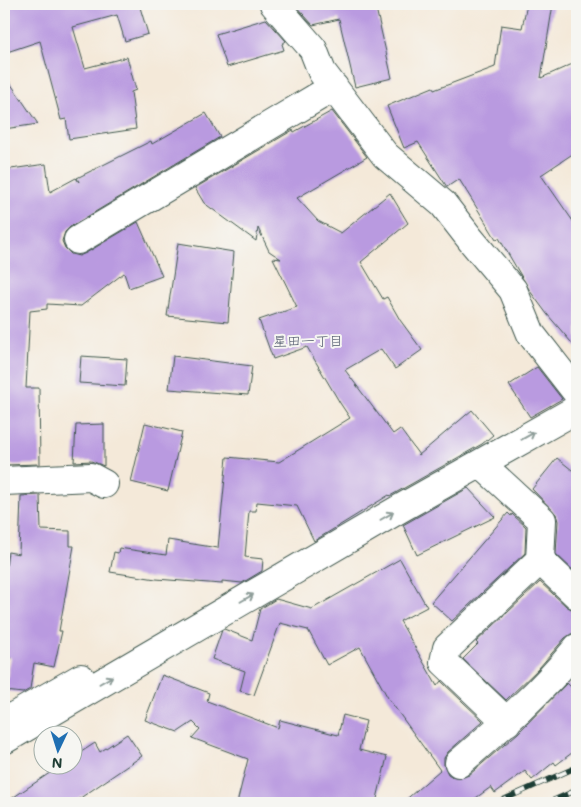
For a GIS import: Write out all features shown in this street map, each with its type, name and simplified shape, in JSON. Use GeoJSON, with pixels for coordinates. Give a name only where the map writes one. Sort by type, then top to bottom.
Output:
{"type":"FeatureCollection","features":[{"type":"Feature","properties":{"kind":"street"},"geometry":{"type":"LineString","coordinates":[[274,4],[313,49],[322,72],[385,155],[443,204],[513,290],[531,334],[577,392]]}},
{"type":"Feature","properties":{"kind":"street"},"geometry":{"type":"LineString","coordinates":[[78,240],[334,88]]}},
{"type":"Feature","properties":{"kind":"street"},"geometry":{"type":"LineString","coordinates":[[4,740],[392,513],[577,409]]}},
{"type":"Feature","properties":{"kind":"street"},"geometry":{"type":"LineString","coordinates":[[480,464],[542,520],[540,560],[447,648],[444,662],[507,722]]}},
{"type":"Feature","properties":{"kind":"street"},"geometry":{"type":"LineString","coordinates":[[4,481],[91,477],[104,484]]}},
{"type":"Feature","properties":{"kind":"street"},"geometry":{"type":"LineString","coordinates":[[540,560],[577,595]]}},
{"type":"Feature","properties":{"kind":"street"},"geometry":{"type":"LineString","coordinates":[[459,763],[507,722],[565,663],[577,648]]}},
{"type":"Feature","properties":{"kind":"street"},"geometry":{"type":"LineString","coordinates":[[4,722],[81,678]]}},
{"type":"Feature","properties":{"kind":"building"},"geometry":{"type":"Polygon","coordinates":[[[17,4],[139,4],[148,34],[125,41],[117,15],[73,27],[85,68],[127,57],[136,90],[131,92],[136,129],[69,139],[66,119],[61,120],[40,41],[4,53],[4,8],[17,4]]]}},
{"type":"Feature","properties":{"kind":"building"},"geometry":{"type":"Polygon","coordinates":[[[294,4],[375,4],[392,78],[355,87],[339,19],[313,25],[294,4]]]}},
{"type":"Feature","properties":{"kind":"building"},"geometry":{"type":"Polygon","coordinates":[[[527,4],[553,4],[541,78],[577,62],[577,151],[541,175],[577,227],[577,349],[530,291],[499,238],[496,239],[459,179],[447,187],[418,142],[404,148],[387,106],[433,87],[434,90],[495,67],[501,25],[522,28],[527,4]]]}},
{"type":"Feature","properties":{"kind":"building"},"geometry":{"type":"Polygon","coordinates":[[[266,19],[286,41],[282,44],[284,50],[227,67],[216,34],[266,19]]]}},
{"type":"Feature","properties":{"kind":"building"},"geometry":{"type":"Polygon","coordinates":[[[4,74],[38,124],[4,129],[4,74]]]}},
{"type":"Feature","properties":{"kind":"building"},"geometry":{"type":"Polygon","coordinates":[[[332,111],[367,157],[297,198],[318,221],[341,233],[390,193],[408,223],[361,262],[383,299],[387,297],[400,320],[422,350],[395,369],[381,349],[345,370],[393,434],[400,429],[419,455],[472,410],[493,435],[482,444],[389,495],[314,541],[297,506],[257,502],[256,511],[249,511],[245,557],[263,559],[262,571],[242,583],[222,581],[222,584],[156,579],[110,572],[114,552],[118,553],[119,548],[166,555],[168,540],[218,548],[227,457],[279,462],[350,418],[307,347],[273,359],[259,320],[297,307],[273,258],[281,259],[269,251],[258,228],[256,241],[204,203],[195,188],[293,130],[294,132],[332,111]]]}},
{"type":"Feature","properties":{"kind":"building"},"geometry":{"type":"Polygon","coordinates":[[[206,113],[220,137],[70,227],[65,232],[62,241],[65,248],[71,254],[79,256],[138,222],[162,276],[129,288],[124,273],[81,306],[47,304],[47,309],[30,311],[26,388],[39,388],[40,464],[4,465],[4,170],[46,164],[50,192],[76,178],[79,182],[77,178],[151,141],[152,144],[206,113]]]}},
{"type":"Feature","properties":{"kind":"building"},"geometry":{"type":"Polygon","coordinates":[[[178,243],[234,252],[228,322],[167,316],[178,243]]]}},
{"type":"Feature","properties":{"kind":"building"},"geometry":{"type":"Polygon","coordinates":[[[81,356],[127,359],[125,386],[79,383],[81,356]]]}},
{"type":"Feature","properties":{"kind":"building"},"geometry":{"type":"Polygon","coordinates":[[[173,356],[252,366],[248,395],[169,389],[173,356]]]}},
{"type":"Feature","properties":{"kind":"building"},"geometry":{"type":"Polygon","coordinates":[[[537,367],[562,399],[530,417],[509,385],[537,367]]]}},
{"type":"Feature","properties":{"kind":"building"},"geometry":{"type":"Polygon","coordinates":[[[145,423],[182,432],[168,491],[131,482],[145,423]]]}},
{"type":"Feature","properties":{"kind":"building"},"geometry":{"type":"Polygon","coordinates":[[[104,424],[104,466],[91,461],[74,462],[76,425],[104,424]]]}},
{"type":"Feature","properties":{"kind":"building"},"geometry":{"type":"Polygon","coordinates":[[[557,458],[577,474],[577,574],[556,554],[558,521],[556,514],[532,489],[557,458]]]}},
{"type":"Feature","properties":{"kind":"building"},"geometry":{"type":"Polygon","coordinates":[[[468,488],[495,517],[417,555],[403,525],[468,488]]]}},
{"type":"Feature","properties":{"kind":"building"},"geometry":{"type":"Polygon","coordinates":[[[40,495],[41,530],[70,531],[70,546],[74,546],[59,631],[62,631],[54,667],[34,663],[30,689],[23,693],[5,691],[11,658],[4,656],[4,584],[8,552],[19,554],[21,496],[40,495]]]}},
{"type":"Feature","properties":{"kind":"building"},"geometry":{"type":"Polygon","coordinates":[[[508,513],[511,516],[512,514],[526,527],[525,553],[452,621],[431,602],[508,513]]]}},
{"type":"Feature","properties":{"kind":"building"},"geometry":{"type":"Polygon","coordinates":[[[400,559],[427,607],[400,621],[437,686],[441,681],[483,721],[448,752],[444,758],[444,765],[448,774],[454,778],[469,775],[518,733],[567,683],[577,693],[577,749],[556,765],[554,762],[532,780],[525,771],[495,793],[491,787],[469,803],[402,803],[440,770],[388,698],[360,647],[327,665],[308,630],[280,623],[254,695],[240,691],[245,671],[212,659],[222,630],[224,629],[252,640],[260,609],[276,599],[312,609],[400,559]]]}},
{"type":"Feature","properties":{"kind":"building"},"geometry":{"type":"Polygon","coordinates":[[[540,582],[566,606],[577,610],[577,633],[565,638],[539,668],[506,700],[463,659],[478,644],[476,642],[540,582]]]}},
{"type":"Feature","properties":{"kind":"building"},"geometry":{"type":"Polygon","coordinates":[[[162,675],[209,693],[207,701],[278,728],[280,720],[338,735],[343,715],[366,721],[359,750],[387,757],[376,803],[237,803],[248,759],[192,738],[200,729],[193,722],[178,732],[145,720],[162,675]]]}},
{"type":"Feature","properties":{"kind":"building"},"geometry":{"type":"Polygon","coordinates":[[[127,734],[142,756],[73,803],[5,803],[48,774],[82,774],[82,751],[95,743],[100,752],[127,734]]]}},
{"type":"Feature","properties":{"kind":"railway"},"geometry":{"type":"LineString","coordinates":[[496,803],[577,767]]}},
{"type":"Feature","properties":{"kind":"railway"},"geometry":{"type":"LineString","coordinates":[[547,803],[577,790]]}},
{"type":"Feature","properties":{"kind":"district","name":"星田一丁目"},"geometry":{"type":"Point","coordinates":[308,340]}}]}
